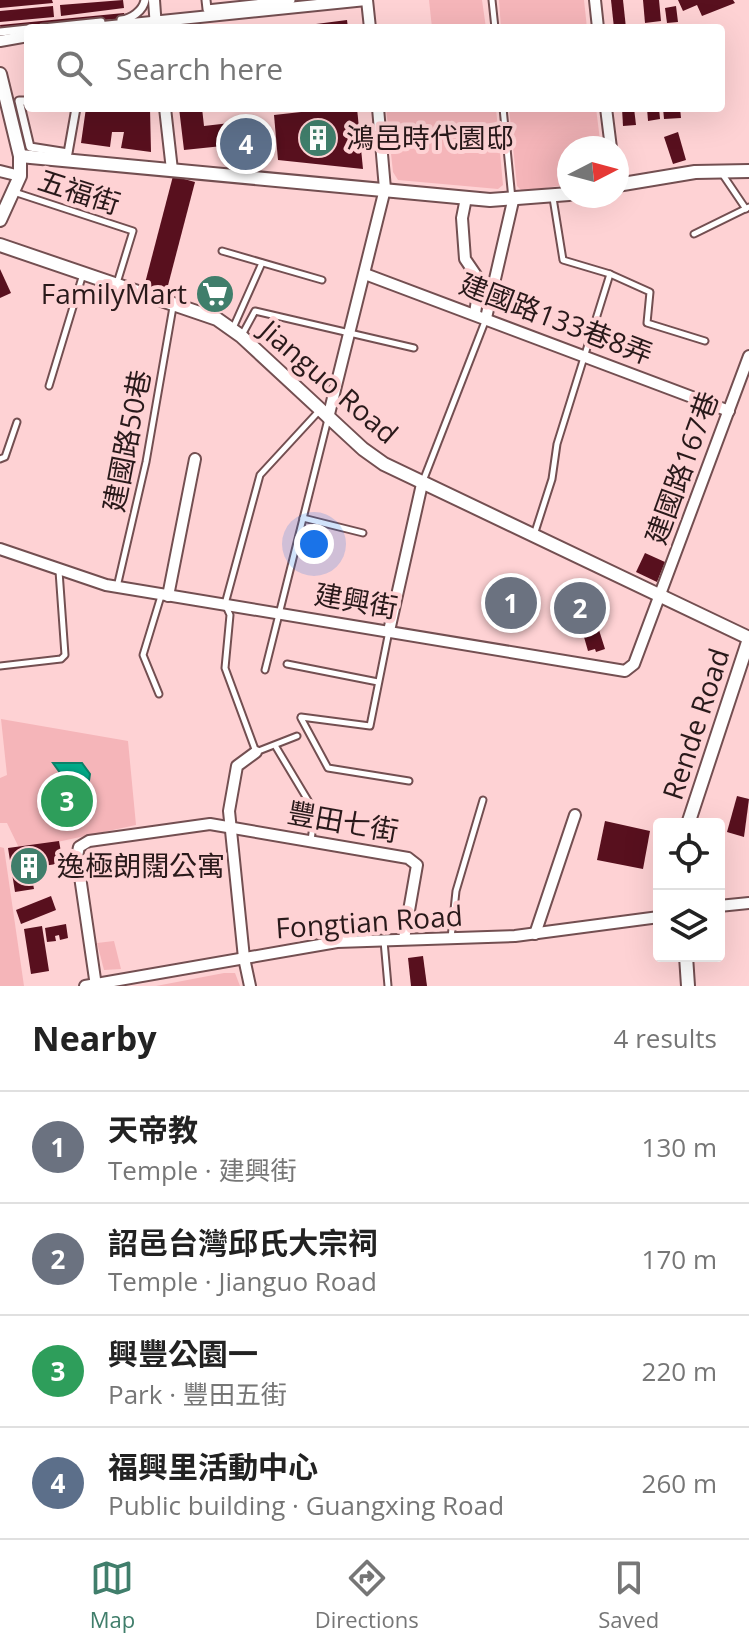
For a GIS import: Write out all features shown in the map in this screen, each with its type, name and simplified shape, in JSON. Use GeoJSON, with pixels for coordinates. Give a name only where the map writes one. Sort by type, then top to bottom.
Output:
{"type":"FeatureCollection","features":[{"type":"Feature","properties":{"kind":"street"},"geometry":{"type":"LineString","coordinates":[[86,24],[128,20],[144,5],[145,0]]}},
{"type":"Feature","properties":{"kind":"street"},"geometry":{"type":"LineString","coordinates":[[154,0],[156,24],[366,0],[369,24]]}},
{"type":"Feature","properties":{"kind":"street"},"geometry":{"type":"LineString","coordinates":[[206,0],[207,9],[291,0]]}},
{"type":"Feature","properties":{"kind":"street"},"geometry":{"type":"LineString","coordinates":[[595,0],[598,24]]}},
{"type":"Feature","properties":{"kind":"street"},"geometry":{"type":"LineString","coordinates":[[0,32],[24,29]]}},
{"type":"Feature","properties":{"kind":"street"},"geometry":{"type":"LineString","coordinates":[[0,41],[24,37]]}},
{"type":"Feature","properties":{"kind":"street"},"geometry":{"type":"LineString","coordinates":[[0,74],[20,156],[20,176],[0,220]]}},
{"type":"Feature","properties":{"kind":"street"},"geometry":{"type":"LineString","coordinates":[[24,101],[19,101],[30,147],[43,152],[68,153],[75,112]]}},
{"type":"Feature","properties":{"kind":"street"},"geometry":{"type":"LineString","coordinates":[[165,112],[172,170]]}},
{"type":"Feature","properties":{"kind":"street"},"geometry":{"type":"LineString","coordinates":[[324,414],[351,333],[385,189],[378,112]]}},
{"type":"Feature","properties":{"kind":"street"},"geometry":{"type":"LineString","coordinates":[[606,112],[610,136]]}},
{"type":"Feature","properties":{"kind":"street"},"geometry":{"type":"LineString","coordinates":[[20,156],[466,198],[513,201],[557,196]]}},
{"type":"Feature","properties":{"kind":"street"},"geometry":{"type":"LineString","coordinates":[[0,171],[20,176]]}},
{"type":"Feature","properties":{"kind":"street"},"geometry":{"type":"LineString","coordinates":[[629,183],[695,172],[749,171]]}},
{"type":"Feature","properties":{"kind":"street"},"geometry":{"type":"LineString","coordinates":[[466,198],[462,218],[465,259],[480,281],[481,316]]}},
{"type":"Feature","properties":{"kind":"street"},"geometry":{"type":"LineString","coordinates":[[481,316],[513,201]]}},
{"type":"Feature","properties":{"kind":"street","name":"Jianguo Road"},"geometry":{"type":"LineString","coordinates":[[0,245],[217,319],[237,333],[363,449],[422,484],[749,639]]}},
{"type":"Feature","properties":{"kind":"street","name":"建國路133巷8弄"},"geometry":{"type":"LineString","coordinates":[[365,274],[729,411]]}},
{"type":"Feature","properties":{"kind":"street","name":"建國路167巷"},"geometry":{"type":"LineString","coordinates":[[660,597],[749,356]]}},
{"type":"Feature","properties":{"kind":"street"},"geometry":{"type":"LineString","coordinates":[[164,595],[195,459]]}},
{"type":"Feature","properties":{"kind":"street"},"geometry":{"type":"LineString","coordinates":[[389,631],[422,484]]}},
{"type":"Feature","properties":{"kind":"street","name":"建興街"},"geometry":{"type":"LineString","coordinates":[[0,549],[59,571],[117,587],[625,671],[634,664],[660,597]]}},
{"type":"Feature","properties":{"kind":"street","name":"Rende Road"},"geometry":{"type":"LineString","coordinates":[[690,818],[749,639]]}},
{"type":"Feature","properties":{"kind":"street"},"geometry":{"type":"LineString","coordinates":[[250,986],[244,958],[229,811],[237,766],[256,752]]}},
{"type":"Feature","properties":{"kind":"street"},"geometry":{"type":"LineString","coordinates":[[535,934],[575,815]]}},
{"type":"Feature","properties":{"kind":"street","name":"豐田七街"},"geometry":{"type":"LineString","coordinates":[[92,985],[79,871],[79,847],[89,841],[210,824],[408,858],[417,865],[404,939]]}},
{"type":"Feature","properties":{"kind":"street"},"geometry":{"type":"LineString","coordinates":[[725,905],[749,903]]}},
{"type":"Feature","properties":{"kind":"street","name":"Fongtian Road"},"geometry":{"type":"LineString","coordinates":[[92,985],[314,945],[535,934],[653,918]]}},
{"type":"Feature","properties":{"kind":"street"},"geometry":{"type":"LineString","coordinates":[[686,962],[688,986]]}},
{"type":"Feature","properties":{"kind":"lane"},"geometry":{"type":"LineString","coordinates":[[492,0],[495,24]]}},
{"type":"Feature","properties":{"kind":"lane"},"geometry":{"type":"LineString","coordinates":[[503,112],[513,201]]}},
{"type":"Feature","properties":{"kind":"lane"},"geometry":{"type":"LineString","coordinates":[[694,234],[748,208],[721,171]]}},
{"type":"Feature","properties":{"kind":"lane","name":"五福街"},"geometry":{"type":"LineString","coordinates":[[13,191],[133,231],[117,283]]}},
{"type":"Feature","properties":{"kind":"lane"},"geometry":{"type":"LineString","coordinates":[[553,197],[563,260],[610,274],[650,292],[647,323],[705,341]]}},
{"type":"Feature","properties":{"kind":"lane"},"geometry":{"type":"LineString","coordinates":[[222,251],[322,280]]}},
{"type":"Feature","properties":{"kind":"lane"},"geometry":{"type":"LineString","coordinates":[[237,333],[262,263]]}},
{"type":"Feature","properties":{"kind":"lane"},"geometry":{"type":"LineString","coordinates":[[49,386],[83,273]]}},
{"type":"Feature","properties":{"kind":"lane"},"geometry":{"type":"LineString","coordinates":[[534,536],[552,479],[557,444],[610,274]]}},
{"type":"Feature","properties":{"kind":"lane","name":"建國路50巷"},"geometry":{"type":"LineString","coordinates":[[117,587],[146,462],[174,302]]}},
{"type":"Feature","properties":{"kind":"lane"},"geometry":{"type":"LineString","coordinates":[[237,333],[255,311],[414,348]]}},
{"type":"Feature","properties":{"kind":"lane"},"geometry":{"type":"LineString","coordinates":[[422,484],[481,316]]}},
{"type":"Feature","properties":{"kind":"lane"},"geometry":{"type":"LineString","coordinates":[[265,670],[303,518],[324,414]]}},
{"type":"Feature","properties":{"kind":"lane"},"geometry":{"type":"LineString","coordinates":[[297,736],[276,747],[256,752],[225,668],[230,615],[225,604],[260,475],[324,414]]}},
{"type":"Feature","properties":{"kind":"lane"},"geometry":{"type":"LineString","coordinates":[[0,459],[5,457],[17,422]]}},
{"type":"Feature","properties":{"kind":"lane"},"geometry":{"type":"LineString","coordinates":[[303,518],[363,533]]}},
{"type":"Feature","properties":{"kind":"lane"},"geometry":{"type":"LineString","coordinates":[[0,666],[61,659],[65,655],[59,571]]}},
{"type":"Feature","properties":{"kind":"lane"},"geometry":{"type":"LineString","coordinates":[[159,694],[143,655],[164,595]]}},
{"type":"Feature","properties":{"kind":"lane"},"geometry":{"type":"LineString","coordinates":[[389,631],[370,726],[301,717],[328,768],[409,781]]}},
{"type":"Feature","properties":{"kind":"lane"},"geometry":{"type":"LineString","coordinates":[[287,664],[378,682]]}},
{"type":"Feature","properties":{"kind":"lane"},"geometry":{"type":"LineString","coordinates":[[276,747],[315,812],[311,840]]}},
{"type":"Feature","properties":{"kind":"lane"},"geometry":{"type":"LineString","coordinates":[[451,938],[456,891],[483,800]]}},
{"type":"Feature","properties":{"kind":"lane"},"geometry":{"type":"LineString","coordinates":[[384,940],[388,986]]}},
{"type":"Feature","properties":{"kind":"shaded area"},"geometry":{"type":"Polygon","coordinates":[[[429,0],[482,0],[485,24],[432,24],[429,0]]]}},
{"type":"Feature","properties":{"kind":"shaded area"},"geometry":{"type":"Polygon","coordinates":[[[499,0],[584,0],[587,24],[501,24],[499,0]]]}},
{"type":"Feature","properties":{"kind":"shaded area"},"geometry":{"type":"Polygon","coordinates":[[[386,112],[496,112],[503,185],[498,189],[398,180],[393,172],[386,112]]]}},
{"type":"Feature","properties":{"kind":"shaded area"},"geometry":{"type":"Polygon","coordinates":[[[509,112],[596,112],[600,136],[557,136],[557,186],[523,192],[517,186],[509,112]]]}},
{"type":"Feature","properties":{"kind":"shaded area"},"geometry":{"type":"Polygon","coordinates":[[[1,719],[128,741],[136,825],[20,850],[7,823],[0,823],[0,778],[7,775],[1,719]]]}},
{"type":"Feature","properties":{"kind":"shaded area"},"geometry":{"type":"Polygon","coordinates":[[[53,763],[82,763],[90,774],[88,787],[63,777],[53,763]]]}},
{"type":"Feature","properties":{"kind":"shaded area"},"geometry":{"type":"Polygon","coordinates":[[[0,847],[4,848],[24,986],[0,986],[0,847]]]}},
{"type":"Feature","properties":{"kind":"shaded area"},"geometry":{"type":"Polygon","coordinates":[[[114,941],[121,969],[104,970],[97,943],[114,941]]]}},
{"type":"Feature","properties":{"kind":"shaded area"},"geometry":{"type":"Polygon","coordinates":[[[224,973],[235,973],[240,986],[156,986],[224,973]]]}},
{"type":"Feature","properties":{"kind":"building"},"geometry":{"type":"Polygon","coordinates":[[[0,0],[52,0],[53,3],[0,8],[0,0]]]}},
{"type":"Feature","properties":{"kind":"building"},"geometry":{"type":"Polygon","coordinates":[[[123,0],[124,8],[61,16],[60,5],[123,0]]]}},
{"type":"Feature","properties":{"kind":"building"},"geometry":{"type":"Polygon","coordinates":[[[611,0],[623,0],[626,24],[614,24],[611,0]]]}},
{"type":"Feature","properties":{"kind":"building"},"geometry":{"type":"Polygon","coordinates":[[[643,0],[659,0],[661,21],[645,23],[643,0]]]}},
{"type":"Feature","properties":{"kind":"building"},"geometry":{"type":"Polygon","coordinates":[[[678,0],[733,0],[735,3],[702,16],[697,5],[683,11],[678,0]]]}},
{"type":"Feature","properties":{"kind":"building"},"geometry":{"type":"Polygon","coordinates":[[[53,6],[54,17],[0,22],[0,11],[53,6]]]}},
{"type":"Feature","properties":{"kind":"building"},"geometry":{"type":"Polygon","coordinates":[[[676,6],[678,22],[667,23],[665,8],[676,6]]]}},
{"type":"Feature","properties":{"kind":"building"},"geometry":{"type":"Polygon","coordinates":[[[124,13],[125,18],[24,24],[24,28],[1,30],[0,25],[124,13]]]}},
{"type":"Feature","properties":{"kind":"building"},"geometry":{"type":"Polygon","coordinates":[[[347,20],[348,24],[316,24],[347,20]]]}},
{"type":"Feature","properties":{"kind":"building"},"geometry":{"type":"Polygon","coordinates":[[[85,112],[150,112],[151,152],[121,148],[124,132],[112,132],[110,147],[81,143],[85,112]]]}},
{"type":"Feature","properties":{"kind":"building"},"geometry":{"type":"Polygon","coordinates":[[[179,112],[202,112],[204,126],[230,123],[231,137],[241,135],[240,128],[258,126],[261,154],[240,158],[239,151],[232,151],[232,145],[184,150],[179,112]]]}},
{"type":"Feature","properties":{"kind":"building","name":"鴻邑時代園邸"},"geometry":{"type":"Polygon","coordinates":[[[357,112],[363,169],[278,160],[274,115],[357,112]]]}},
{"type":"Feature","properties":{"kind":"building"},"geometry":{"type":"Polygon","coordinates":[[[622,112],[634,112],[636,125],[623,126],[622,112]]]}},
{"type":"Feature","properties":{"kind":"building"},"geometry":{"type":"Polygon","coordinates":[[[647,112],[659,112],[660,119],[648,121],[647,112]]]}},
{"type":"Feature","properties":{"kind":"building"},"geometry":{"type":"Polygon","coordinates":[[[663,112],[680,112],[681,118],[664,119],[663,112]]]}},
{"type":"Feature","properties":{"kind":"building"},"geometry":{"type":"Polygon","coordinates":[[[678,132],[686,160],[673,164],[664,137],[678,132]]]}},
{"type":"Feature","properties":{"kind":"building"},"geometry":{"type":"Polygon","coordinates":[[[173,176],[195,182],[166,293],[144,287],[173,176]]]}},
{"type":"Feature","properties":{"kind":"building"},"geometry":{"type":"Polygon","coordinates":[[[0,269],[11,293],[0,298],[0,269]]]}},
{"type":"Feature","properties":{"kind":"building"},"geometry":{"type":"Polygon","coordinates":[[[645,553],[665,562],[657,582],[636,572],[645,553]]]}},
{"type":"Feature","properties":{"kind":"building"},"geometry":{"type":"Polygon","coordinates":[[[505,587],[522,590],[514,632],[505,630],[506,619],[500,616],[505,587]]]}},
{"type":"Feature","properties":{"kind":"building"},"geometry":{"type":"Polygon","coordinates":[[[593,611],[605,649],[596,652],[595,649],[588,651],[578,616],[593,611]]]}},
{"type":"Feature","properties":{"kind":"building"},"geometry":{"type":"Polygon","coordinates":[[[737,796],[749,799],[744,837],[727,832],[737,796]]]}},
{"type":"Feature","properties":{"kind":"building"},"geometry":{"type":"Polygon","coordinates":[[[605,821],[650,831],[643,869],[597,860],[605,821]]]}},
{"type":"Feature","properties":{"kind":"building","name":"逸極朗闊公寓"},"geometry":{"type":"Polygon","coordinates":[[[59,841],[63,863],[30,868],[34,889],[15,892],[8,848],[59,841]]]}},
{"type":"Feature","properties":{"kind":"building"},"geometry":{"type":"Polygon","coordinates":[[[51,896],[56,910],[21,924],[16,910],[51,896]]]}},
{"type":"Feature","properties":{"kind":"building"},"geometry":{"type":"Polygon","coordinates":[[[66,924],[68,938],[60,940],[59,935],[55,936],[56,941],[47,942],[45,928],[66,924]]]}},
{"type":"Feature","properties":{"kind":"building"},"geometry":{"type":"Polygon","coordinates":[[[42,926],[49,971],[31,974],[24,929],[42,926]]]}},
{"type":"Feature","properties":{"kind":"building"},"geometry":{"type":"Polygon","coordinates":[[[423,956],[427,986],[411,986],[408,958],[423,956]]]}},
{"type":"Feature","properties":{"kind":"place","name":"鴻邑時代園邸"},"geometry":{"type":"Point","coordinates":[318,138]}},
{"type":"Feature","properties":{"kind":"place","name":"福興里活動中心"},"geometry":{"type":"Point","coordinates":[246,144]}},
{"type":"Feature","properties":{"kind":"place","name":"FamilyMart"},"geometry":{"type":"Point","coordinates":[215,294]}},
{"type":"Feature","properties":{"kind":"place","name":"天帝教"},"geometry":{"type":"Point","coordinates":[511,603]}},
{"type":"Feature","properties":{"kind":"place","name":"詔邑台灣邱氏大宗祠"},"geometry":{"type":"Point","coordinates":[580,608]}},
{"type":"Feature","properties":{"kind":"place","name":"興豐公園一"},"geometry":{"type":"Point","coordinates":[67,801]}},
{"type":"Feature","properties":{"kind":"place","name":"逸極朗闊公寓"},"geometry":{"type":"Point","coordinates":[29,866]}}]}
